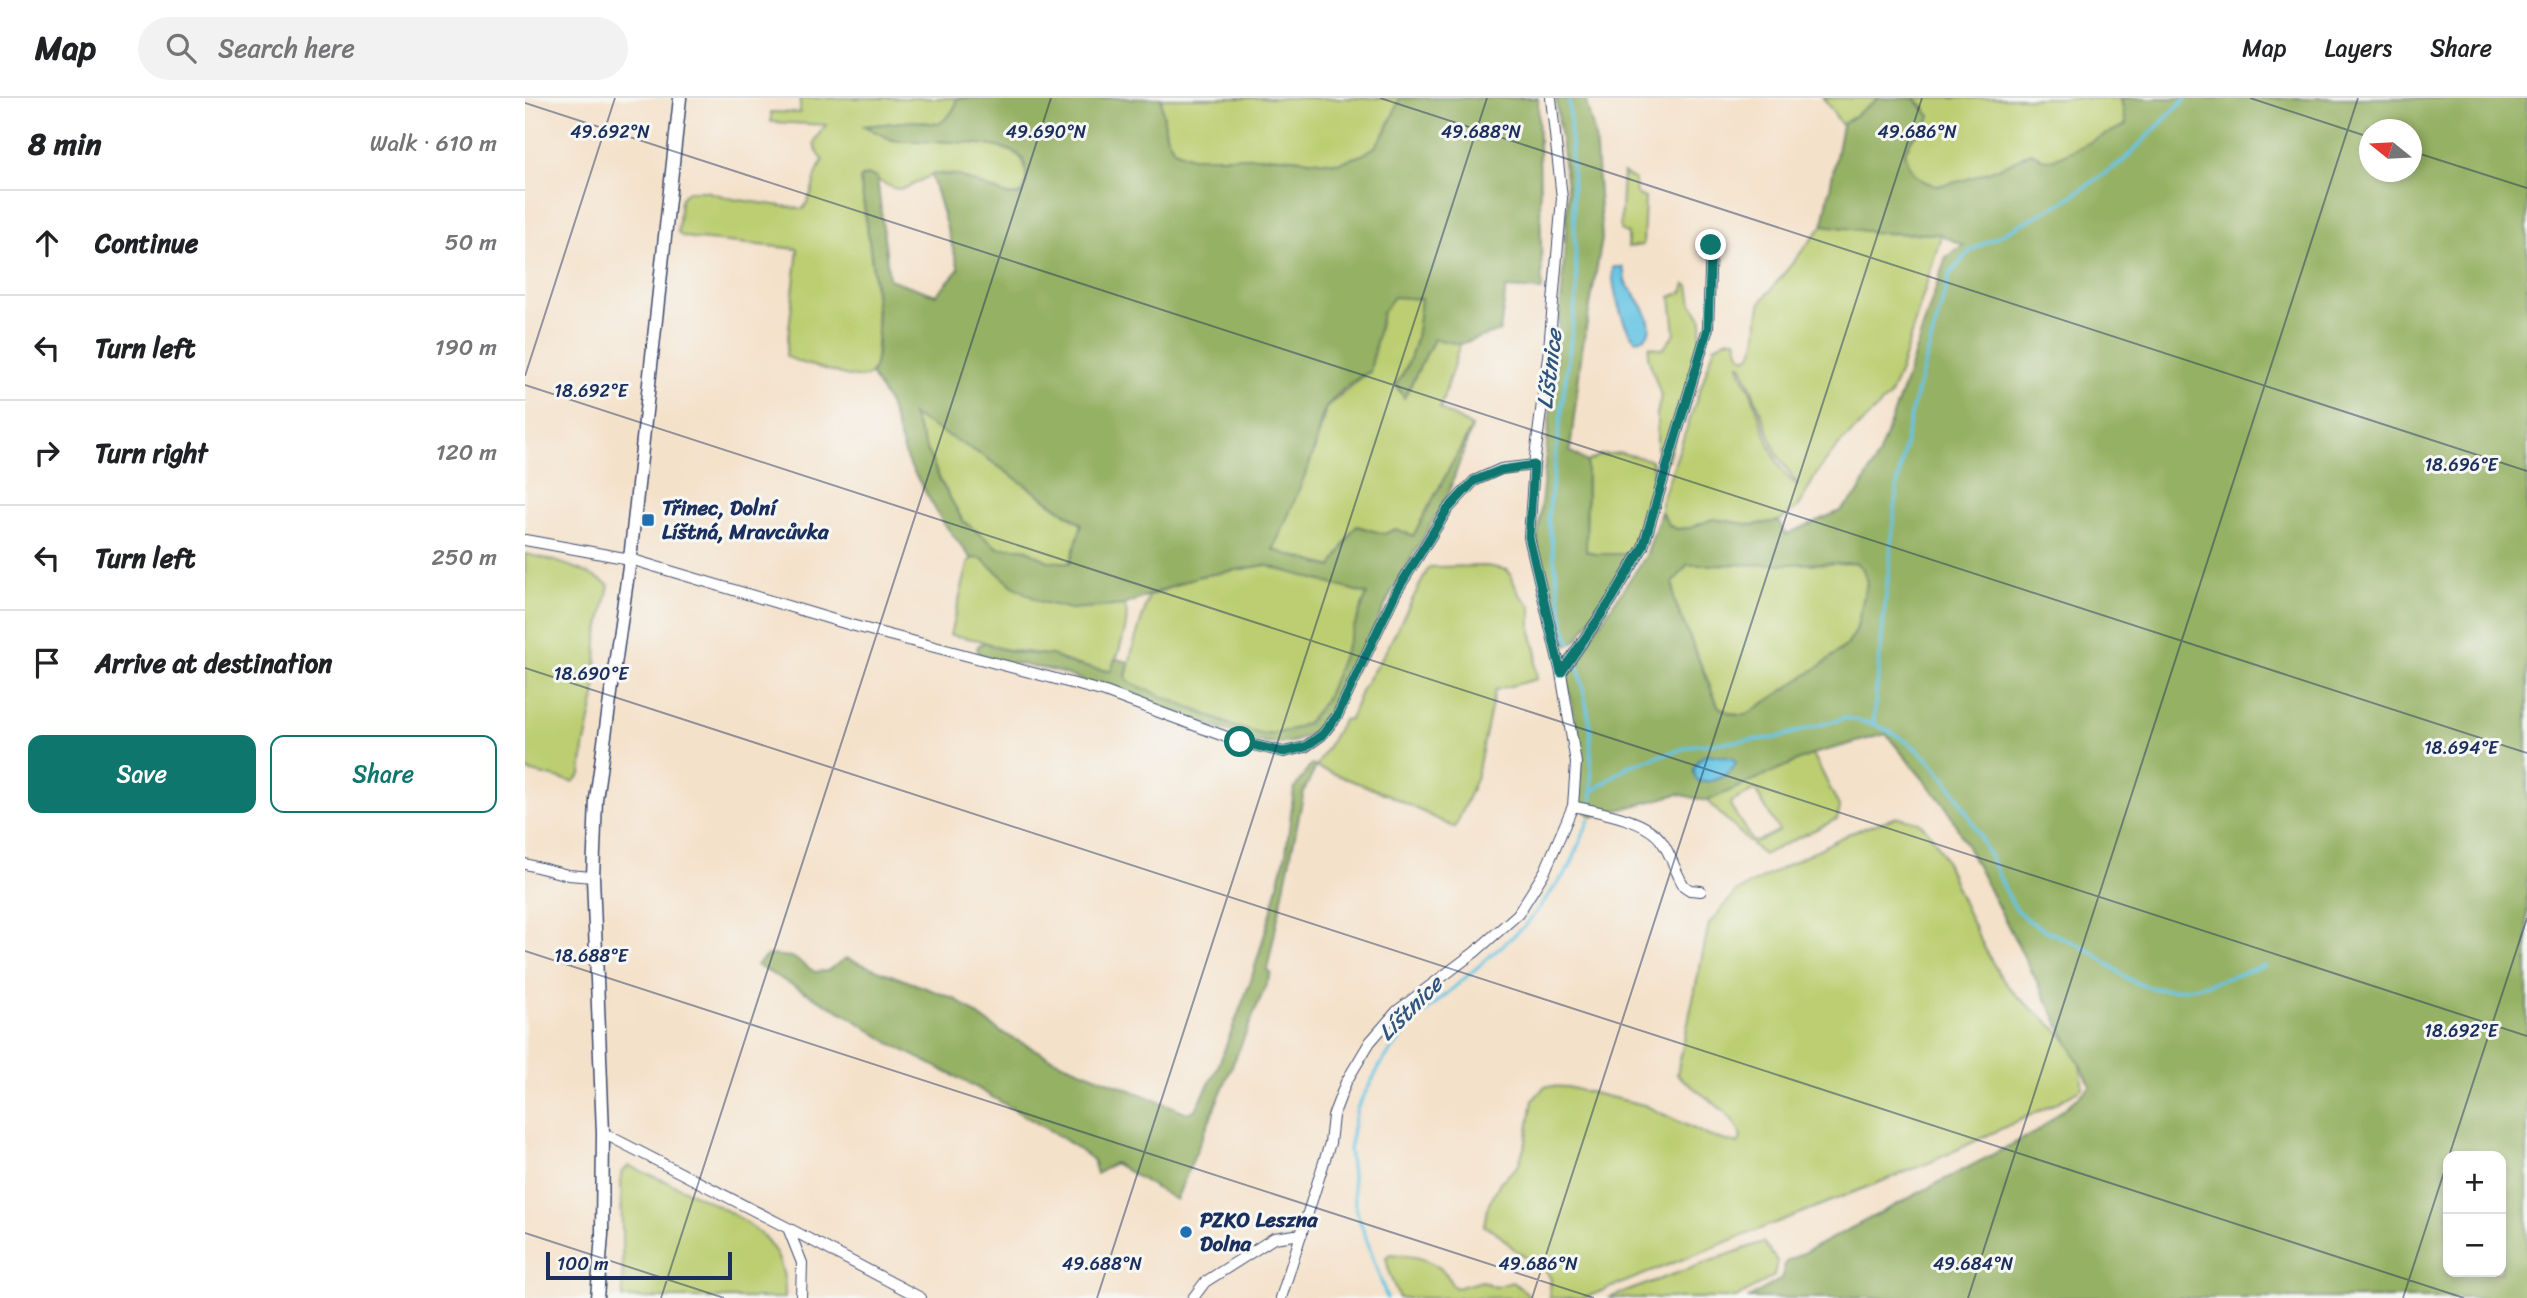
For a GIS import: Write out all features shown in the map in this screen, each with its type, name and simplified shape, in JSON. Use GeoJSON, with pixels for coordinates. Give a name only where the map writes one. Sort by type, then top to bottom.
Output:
{"type":"FeatureCollection","features":[{"type":"Feature","properties":{"kind":"street"},"geometry":{"type":"LineString","coordinates":[[597,1298],[602,1235],[603,1133],[593,877],[596,799],[630,559],[680,98]]}},
{"type":"Feature","properties":{"kind":"street"},"geometry":{"type":"LineString","coordinates":[[1281,1298],[1331,1143],[1333,1116],[1346,1082],[1370,1042],[1397,1011],[1475,952],[1518,914],[1545,871],[1573,806],[1576,763],[1561,673],[1529,537],[1562,198],[1551,98]]}},
{"type":"Feature","properties":{"kind":"street"},"geometry":{"type":"LineString","coordinates":[[1561,673],[1612,599],[1643,547],[1708,328],[1711,245]]}},
{"type":"Feature","properties":{"kind":"street"},"geometry":{"type":"LineString","coordinates":[[525,540],[630,559],[851,625],[1105,692],[1240,742],[1284,752],[1305,747],[1322,735],[1337,716],[1396,592],[1447,510],[1474,481],[1501,470],[1534,465]]}},
{"type":"Feature","properties":{"kind":"street"},"geometry":{"type":"LineString","coordinates":[[1573,806],[1608,814],[1653,832],[1662,841],[1684,886],[1700,891]]}},
{"type":"Feature","properties":{"kind":"street"},"geometry":{"type":"LineString","coordinates":[[525,864],[593,877]]}},
{"type":"Feature","properties":{"kind":"street"},"geometry":{"type":"LineString","coordinates":[[603,1133],[921,1298]]}},
{"type":"Feature","properties":{"kind":"street"},"geometry":{"type":"LineString","coordinates":[[788,1228],[802,1263],[801,1298]]}},
{"type":"Feature","properties":{"kind":"street"},"geometry":{"type":"LineString","coordinates":[[1193,1298],[1205,1282],[1274,1238],[1302,1234]]}},
{"type":"Feature","properties":{"kind":"green space"},"geometry":{"type":"Polygon","coordinates":[[[800,98],[956,98],[953,110],[939,124],[914,121],[865,126],[892,140],[963,142],[997,147],[1019,156],[1026,168],[1024,192],[1018,195],[1002,194],[948,174],[930,176],[904,189],[869,177],[863,176],[860,179],[874,283],[877,343],[875,364],[865,377],[846,375],[786,356],[798,249],[697,239],[682,236],[678,232],[681,198],[688,191],[705,191],[733,199],[803,209],[823,160],[814,143],[826,125],[771,122],[771,112],[800,113],[800,98]]]}},
{"type":"Feature","properties":{"kind":"green space"},"geometry":{"type":"Polygon","coordinates":[[[956,98],[1161,98],[1166,135],[1174,150],[1191,157],[1282,157],[1338,163],[1362,155],[1375,147],[1387,129],[1400,98],[1538,98],[1542,290],[1506,288],[1500,331],[1460,344],[1434,339],[1404,398],[1396,384],[1411,354],[1417,333],[1421,299],[1394,297],[1382,313],[1370,372],[1347,386],[1324,411],[1309,465],[1273,550],[1332,567],[1357,526],[1384,534],[1395,529],[1413,536],[1472,427],[1447,497],[1392,591],[1334,713],[1300,740],[1280,744],[1257,742],[1056,671],[991,659],[979,654],[977,648],[985,642],[1018,653],[1052,655],[1070,664],[1107,671],[1111,671],[1115,659],[1129,662],[1126,678],[1131,683],[1235,727],[1264,735],[1288,731],[1307,723],[1326,699],[1367,594],[1265,565],[1196,577],[1124,605],[1071,609],[1041,602],[1013,586],[982,559],[971,558],[942,521],[907,460],[889,404],[871,374],[876,359],[877,310],[860,179],[867,175],[877,177],[889,279],[936,295],[959,269],[931,174],[956,175],[1009,196],[1020,195],[1026,184],[1024,162],[1011,151],[997,147],[964,142],[892,140],[864,126],[914,121],[939,124],[951,113],[956,98]],[[912,415],[941,482],[963,521],[998,548],[1023,548],[1048,561],[1070,563],[1082,524],[985,457],[912,415]]]}},
{"type":"Feature","properties":{"kind":"green space"},"geometry":{"type":"Polygon","coordinates":[[[1161,98],[1400,98],[1387,129],[1375,147],[1362,155],[1338,163],[1282,157],[1191,157],[1174,150],[1166,135],[1161,98]]]}},
{"type":"Feature","properties":{"kind":"green space"},"geometry":{"type":"Polygon","coordinates":[[[1556,98],[1585,98],[1595,136],[1602,239],[1582,350],[1570,451],[1587,462],[1586,551],[1595,554],[1628,554],[1629,560],[1578,639],[1567,646],[1537,547],[1562,292],[1568,195],[1556,98]]]}},
{"type":"Feature","properties":{"kind":"green space"},"geometry":{"type":"Polygon","coordinates":[[[1823,98],[1879,98],[1842,125],[1823,98]]]}},
{"type":"Feature","properties":{"kind":"green space"},"geometry":{"type":"Polygon","coordinates":[[[1879,98],[1914,98],[1930,116],[1926,129],[1914,136],[1905,151],[1910,167],[1920,179],[1940,185],[1981,174],[2031,152],[2043,160],[2054,159],[2126,125],[2121,98],[2527,98],[2527,1298],[1749,1298],[1781,1279],[1786,1262],[2038,1131],[2091,1086],[1947,808],[1886,734],[1813,754],[1707,801],[1678,794],[1592,817],[1577,802],[1580,754],[1565,674],[1646,556],[1661,512],[1670,526],[1677,529],[1690,528],[1713,519],[1752,525],[1779,521],[1785,535],[1840,511],[1858,494],[1878,456],[1946,257],[1963,245],[1939,234],[1881,233],[1823,225],[1842,125],[1879,98]],[[1856,563],[1687,565],[1673,583],[1674,600],[1718,706],[1732,714],[1746,715],[1848,644],[1856,631],[1867,583],[1863,569],[1856,563]]]}},
{"type":"Feature","properties":{"kind":"green space"},"geometry":{"type":"Polygon","coordinates":[[[1914,98],[2121,98],[2126,125],[2054,160],[2043,160],[2030,152],[1996,169],[1966,179],[1940,185],[1931,184],[1920,179],[1913,171],[1905,151],[1914,136],[1926,129],[1926,109],[1914,98]]]}},
{"type":"Feature","properties":{"kind":"green space"},"geometry":{"type":"Polygon","coordinates":[[[1623,173],[1634,179],[1636,194],[1645,198],[1643,245],[1628,247],[1628,234],[1620,230],[1623,173]]]}},
{"type":"Feature","properties":{"kind":"green space"},"geometry":{"type":"Polygon","coordinates":[[[1823,225],[1881,233],[1939,234],[1940,239],[1900,371],[1889,397],[1837,447],[1817,473],[1799,506],[1779,521],[1752,525],[1713,519],[1690,528],[1677,529],[1670,526],[1661,512],[1661,503],[1715,346],[1728,339],[1736,339],[1740,354],[1745,358],[1751,355],[1756,341],[1761,302],[1823,225]],[[1739,364],[1774,455],[1781,468],[1797,484],[1776,452],[1739,364]]]}},
{"type":"Feature","properties":{"kind":"green space"},"geometry":{"type":"Polygon","coordinates":[[[1686,284],[1689,286],[1692,304],[1702,319],[1697,365],[1668,460],[1657,454],[1657,414],[1661,396],[1648,357],[1649,346],[1663,349],[1675,333],[1671,297],[1683,292],[1686,284]]]}},
{"type":"Feature","properties":{"kind":"green space"},"geometry":{"type":"Polygon","coordinates":[[[1394,296],[1421,299],[1413,352],[1397,387],[1404,398],[1434,339],[1460,344],[1440,409],[1472,427],[1413,536],[1396,529],[1384,534],[1352,531],[1333,567],[1273,551],[1313,455],[1326,408],[1364,375],[1382,313],[1394,296]]]}},
{"type":"Feature","properties":{"kind":"green space"},"geometry":{"type":"Polygon","coordinates":[[[911,414],[985,457],[1082,525],[1070,563],[1048,561],[1023,548],[998,548],[963,521],[941,482],[911,414]]]}},
{"type":"Feature","properties":{"kind":"green space"},"geometry":{"type":"Polygon","coordinates":[[[1621,453],[1651,460],[1654,484],[1647,523],[1628,554],[1595,554],[1586,551],[1587,462],[1600,455],[1621,453]]]}},
{"type":"Feature","properties":{"kind":"green space"},"geometry":{"type":"Polygon","coordinates":[[[525,554],[568,565],[609,585],[597,640],[595,697],[581,775],[573,782],[525,768],[525,554]]]}},
{"type":"Feature","properties":{"kind":"green space"},"geometry":{"type":"Polygon","coordinates":[[[975,557],[982,559],[1013,586],[1105,607],[1124,605],[1127,619],[1111,671],[1087,668],[1034,653],[1001,649],[979,640],[950,635],[969,561],[975,557]]]}},
{"type":"Feature","properties":{"kind":"green space"},"geometry":{"type":"Polygon","coordinates":[[[1856,563],[1863,569],[1867,583],[1856,631],[1848,644],[1746,715],[1731,714],[1718,706],[1674,600],[1673,583],[1687,565],[1856,563]]]}},
{"type":"Feature","properties":{"kind":"green space"},"geometry":{"type":"Polygon","coordinates":[[[1265,565],[1367,594],[1326,699],[1307,723],[1288,731],[1264,735],[1235,727],[1131,683],[1126,678],[1149,596],[1196,577],[1265,565]]]}},
{"type":"Feature","properties":{"kind":"green space"},"geometry":{"type":"Polygon","coordinates":[[[1486,566],[1508,570],[1519,594],[1531,606],[1537,679],[1495,690],[1476,779],[1455,828],[1389,795],[1316,767],[1343,720],[1350,719],[1363,687],[1387,649],[1428,569],[1486,566]]]}},
{"type":"Feature","properties":{"kind":"green space"},"geometry":{"type":"Polygon","coordinates":[[[1809,752],[1813,754],[1840,808],[1837,819],[1763,855],[1707,801],[1809,752]],[[1755,790],[1731,802],[1730,805],[1752,841],[1756,842],[1779,831],[1755,790]]]}},
{"type":"Feature","properties":{"kind":"green space"},"geometry":{"type":"Polygon","coordinates":[[[1311,765],[1316,767],[1304,791],[1267,970],[1271,973],[1176,1200],[1114,1163],[1097,1174],[1093,1160],[1064,1139],[970,1084],[893,1045],[847,1015],[756,965],[768,955],[792,957],[815,972],[827,971],[846,958],[955,999],[1001,1032],[1055,1060],[1188,1113],[1196,1109],[1217,1069],[1251,980],[1286,853],[1294,789],[1311,765]]]}},
{"type":"Feature","properties":{"kind":"green space"},"geometry":{"type":"Polygon","coordinates":[[[1897,817],[1920,823],[1934,839],[1998,972],[2022,1000],[2064,1037],[2081,1068],[2082,1088],[1931,1162],[1584,1298],[1549,1298],[1551,1279],[1544,1269],[1514,1249],[1495,1231],[1484,1226],[1487,1208],[1500,1182],[1518,1166],[1526,1142],[1533,1100],[1545,1086],[1567,1087],[1644,1105],[1709,1136],[1738,1144],[1741,1138],[1732,1119],[1677,1074],[1709,924],[1736,892],[1852,832],[1897,817]]]}},
{"type":"Feature","properties":{"kind":"green space"},"geometry":{"type":"Polygon","coordinates":[[[629,1166],[700,1197],[737,1217],[764,1237],[778,1258],[783,1274],[785,1298],[623,1298],[621,1173],[629,1166]]]}},
{"type":"Feature","properties":{"kind":"green space"},"geometry":{"type":"Polygon","coordinates":[[[1763,1242],[1777,1261],[1774,1276],[1736,1298],[1608,1298],[1763,1242]]]}},
{"type":"Feature","properties":{"kind":"green space"},"geometry":{"type":"Polygon","coordinates":[[[1390,1254],[1428,1261],[1441,1269],[1456,1288],[1482,1281],[1495,1287],[1512,1282],[1526,1292],[1529,1298],[1399,1298],[1386,1257],[1390,1254]]]}},
{"type":"Feature","properties":{"kind":"water"},"geometry":{"type":"Polygon","coordinates":[[[1613,267],[1622,267],[1626,284],[1647,315],[1649,331],[1645,337],[1636,340],[1626,326],[1616,294],[1613,267]]]}},
{"type":"Feature","properties":{"kind":"water"},"geometry":{"type":"Polygon","coordinates":[[[1707,754],[1734,759],[1736,763],[1720,778],[1698,781],[1694,773],[1695,766],[1707,754]]]}},
{"type":"Feature","properties":{"kind":"waterway","name":"Líštnice"},"geometry":{"type":"LineString","coordinates":[[1569,98],[1577,290],[1548,517],[1564,627],[1570,642]]}},
{"type":"Feature","properties":{"kind":"waterway"},"geometry":{"type":"LineString","coordinates":[[1593,791],[1628,766],[1695,745],[1775,738],[1845,718],[1873,724],[1897,487],[1912,409],[1950,274],[1970,251],[2065,201],[2123,161],[2186,98]]}},
{"type":"Feature","properties":{"kind":"waterway","name":"Líštnice"},"geometry":{"type":"LineString","coordinates":[[1578,665],[1590,723],[1592,800]]}},
{"type":"Feature","properties":{"kind":"waterway"},"geometry":{"type":"LineString","coordinates":[[1873,724],[1896,735],[1933,764],[1972,821],[2011,902],[2035,924],[2093,953],[2127,978],[2143,986],[2160,989],[2195,987],[2264,966]]}},
{"type":"Feature","properties":{"kind":"waterway","name":"Líštnice"},"geometry":{"type":"LineString","coordinates":[[1387,1298],[1356,1210],[1349,1149],[1357,1108],[1382,1062],[1412,1024],[1526,925],[1570,867],[1589,820]]}},
{"type":"Feature","properties":{"kind":"place","name":"Třinec, Dolní Líštná, Mravcůvka"},"geometry":{"type":"Point","coordinates":[648,520]}},
{"type":"Feature","properties":{"kind":"place","name":"PZKO Leszna Dolna"},"geometry":{"type":"Point","coordinates":[1186,1232]}},
{"type":"Feature","properties":{"kind":"route"},"geometry":{"type":"LineString","coordinates":[[1240,742],[1284,752],[1305,747],[1322,735],[1337,716],[1396,592],[1447,510],[1474,481],[1520,465],[1534,465],[1529,537],[1561,673],[1612,599],[1643,547],[1708,328],[1711,245]]}}]}
